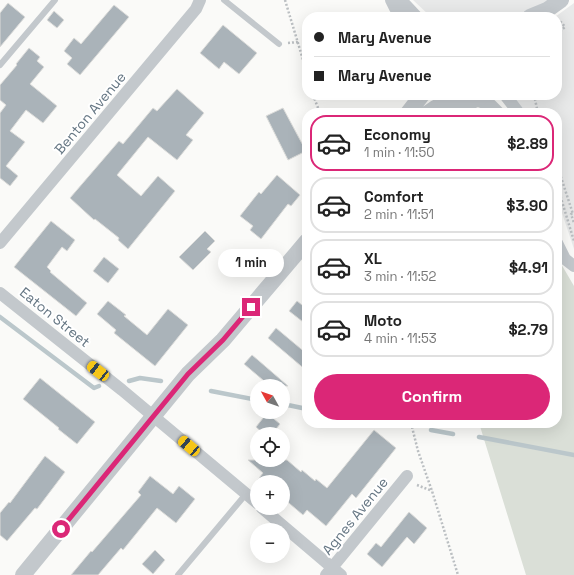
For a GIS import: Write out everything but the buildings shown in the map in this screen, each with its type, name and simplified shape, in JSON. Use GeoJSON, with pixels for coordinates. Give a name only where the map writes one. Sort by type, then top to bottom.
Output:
{"type":"FeatureCollection","features":[{"type":"Feature","properties":{"kind":"street","name":"Benton Avenue"},"geometry":{"type":"LineString","coordinates":[[0,243],[196,9],[200,0]]}},
{"type":"Feature","properties":{"kind":"street"},"geometry":{"type":"LineString","coordinates":[[392,0],[398,12]]}},
{"type":"Feature","properties":{"kind":"street"},"geometry":{"type":"LineString","coordinates":[[401,0],[412,12]]}},
{"type":"Feature","properties":{"kind":"street"},"geometry":{"type":"LineString","coordinates":[[541,12],[552,7]]}},
{"type":"Feature","properties":{"kind":"street"},"geometry":{"type":"LineString","coordinates":[[412,108],[418,100]]}},
{"type":"Feature","properties":{"kind":"street"},"geometry":{"type":"LineString","coordinates":[[434,108],[448,100]]}},
{"type":"Feature","properties":{"kind":"street"},"geometry":{"type":"LineString","coordinates":[[459,100],[467,102],[474,100]]}},
{"type":"Feature","properties":{"kind":"street"},"geometry":{"type":"LineString","coordinates":[[483,100],[493,108]]}},
{"type":"Feature","properties":{"kind":"street"},"geometry":{"type":"LineString","coordinates":[[509,100],[515,108]]}},
{"type":"Feature","properties":{"kind":"street"},"geometry":{"type":"LineString","coordinates":[[23,575],[188,374],[223,340],[302,247]]}},
{"type":"Feature","properties":{"kind":"street"},"geometry":{"type":"LineString","coordinates":[[562,253],[565,259],[574,266]]}},
{"type":"Feature","properties":{"kind":"street","name":"Eaton Street"},"geometry":{"type":"LineString","coordinates":[[0,293],[122,390],[250,498]]}},
{"type":"Feature","properties":{"kind":"street","name":"Agnes Avenue"},"geometry":{"type":"LineString","coordinates":[[333,572],[406,476]]}},
{"type":"Feature","properties":{"kind":"street"},"geometry":{"type":"LineString","coordinates":[[270,515],[333,572]]}},
{"type":"Feature","properties":{"kind":"lane"},"geometry":{"type":"LineString","coordinates":[[0,65],[55,0]]}},
{"type":"Feature","properties":{"kind":"lane"},"geometry":{"type":"LineString","coordinates":[[224,0],[279,44]]}},
{"type":"Feature","properties":{"kind":"lane"},"geometry":{"type":"LineString","coordinates":[[178,575],[246,494]]}},
{"type":"Feature","properties":{"kind":"path"},"geometry":{"type":"LineString","coordinates":[[285,0],[302,56]]}},
{"type":"Feature","properties":{"kind":"path"},"geometry":{"type":"LineString","coordinates":[[562,181],[574,223]]}},
{"type":"Feature","properties":{"kind":"path"},"geometry":{"type":"LineString","coordinates":[[562,201],[574,240]]}},
{"type":"Feature","properties":{"kind":"path"},"geometry":{"type":"LineString","coordinates":[[412,428],[418,451],[458,575]]}},
{"type":"Feature","properties":{"kind":"path"},"geometry":{"type":"LineString","coordinates":[[417,485],[432,491]]}},
{"type":"Feature","properties":{"kind":"shaded area"},"geometry":{"type":"Polygon","coordinates":[[[413,0],[549,0],[529,12],[426,12],[413,0]]]}},
{"type":"Feature","properties":{"kind":"shaded area"},"geometry":{"type":"Polygon","coordinates":[[[574,3],[574,249],[562,213],[562,108],[523,108],[516,100],[562,100],[562,12],[574,3]]]}},
{"type":"Feature","properties":{"kind":"shaded area"},"geometry":{"type":"Polygon","coordinates":[[[562,266],[574,286],[574,575],[526,575],[481,428],[562,428],[562,266]]]}},
{"type":"Feature","properties":{"kind":"waterway"},"geometry":{"type":"LineString","coordinates":[[0,317],[94,388],[99,386]]}},
{"type":"Feature","properties":{"kind":"waterway"},"geometry":{"type":"LineString","coordinates":[[129,381],[140,378],[161,381]]}},
{"type":"Feature","properties":{"kind":"waterway"},"geometry":{"type":"LineString","coordinates":[[211,391],[250,399]]}},
{"type":"Feature","properties":{"kind":"waterway"},"geometry":{"type":"LineString","coordinates":[[290,405],[302,408]]}},
{"type":"Feature","properties":{"kind":"waterway"},"geometry":{"type":"LineString","coordinates":[[431,430],[453,434]]}},
{"type":"Feature","properties":{"kind":"waterway"},"geometry":{"type":"LineString","coordinates":[[479,437],[574,455]]}},
{"type":"Feature","properties":{"kind":"route"},"geometry":{"type":"LineString","coordinates":[[61,529],[188,374],[223,340],[251,307]]}}]}
